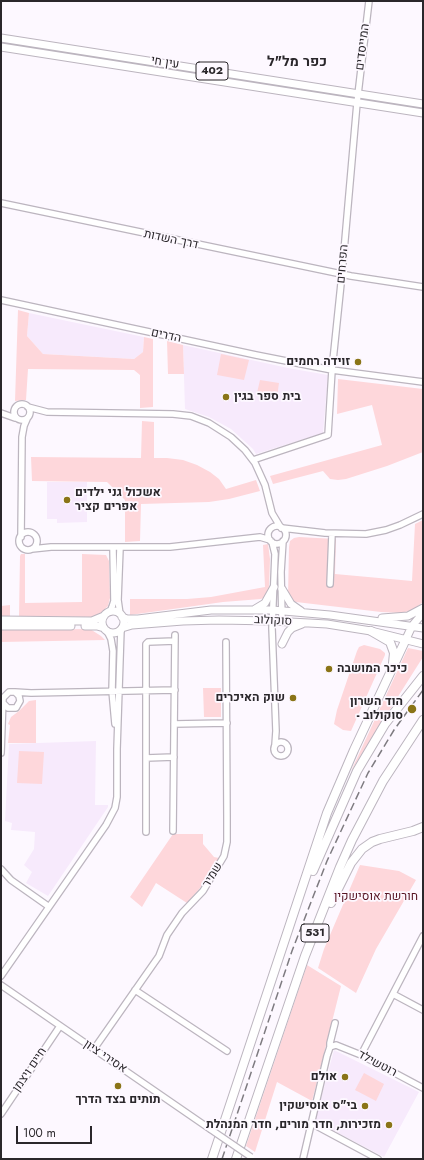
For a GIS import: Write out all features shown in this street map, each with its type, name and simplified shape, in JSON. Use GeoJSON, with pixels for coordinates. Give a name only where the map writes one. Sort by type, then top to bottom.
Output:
{"type":"FeatureCollection","features":[{"type":"Feature","properties":{"kind":"highway"},"geometry":{"type":"LineString","coordinates":[[371,631],[387,640],[392,645],[394,653],[391,671]]}},
{"type":"Feature","properties":{"kind":"highway"},"geometry":{"type":"LineString","coordinates":[[283,948],[318,838],[333,797],[406,639]]}},
{"type":"Feature","properties":{"kind":"highway","name":"531"},"geometry":{"type":"LineString","coordinates":[[211,1159],[283,948],[318,857],[357,771],[385,724],[423,676]]}},
{"type":"Feature","properties":{"kind":"highway","name":"531"},"geometry":{"type":"LineString","coordinates":[[236,1159],[309,947],[340,867],[383,781],[423,720]]}},
{"type":"Feature","properties":{"kind":"highway"},"geometry":{"type":"LineString","coordinates":[[309,947],[351,863],[362,849],[372,842],[380,839],[408,833],[423,827]]}},
{"type":"Feature","properties":{"kind":"main road","name":"עין חי"},"geometry":{"type":"LineString","coordinates":[[1,38],[423,104]]}},
{"type":"Feature","properties":{"kind":"main road","name":"עין חי"},"geometry":{"type":"LineString","coordinates":[[1,47],[423,113]]}},
{"type":"Feature","properties":{"kind":"main road"},"geometry":{"type":"LineString","coordinates":[[253,609],[266,603],[274,588]]}},
{"type":"Feature","properties":{"kind":"main road"},"geometry":{"type":"LineString","coordinates":[[282,589],[291,604],[304,612]]}},
{"type":"Feature","properties":{"kind":"main road"},"geometry":{"type":"LineString","coordinates":[[356,618],[403,617],[415,613],[423,608]]}},
{"type":"Feature","properties":{"kind":"main road","name":"סוקולוב"},"geometry":{"type":"LineString","coordinates":[[121,615],[127,619],[138,619],[211,610],[283,610],[356,618],[423,628]]}},
{"type":"Feature","properties":{"kind":"main road"},"geometry":{"type":"LineString","coordinates":[[1,620],[92,621],[115,612],[121,615],[124,624],[121,629],[113,633],[93,625],[1,626]]}},
{"type":"Feature","properties":{"kind":"main road"},"geometry":{"type":"LineString","coordinates":[[406,639],[412,626],[423,613]]}},
{"type":"Feature","properties":{"kind":"main road"},"geometry":{"type":"LineString","coordinates":[[105,630],[102,623],[107,614]]}},
{"type":"Feature","properties":{"kind":"main road","name":"סוקולוב"},"geometry":{"type":"LineString","coordinates":[[121,629],[132,625],[183,621],[282,621],[327,624],[371,631],[423,644]]}},
{"type":"Feature","properties":{"kind":"main road"},"geometry":{"type":"LineString","coordinates":[[282,644],[288,632],[292,628],[305,623]]}},
{"type":"Feature","properties":{"kind":"main road"},"geometry":{"type":"LineString","coordinates":[[406,639],[414,638],[423,640]]}},
{"type":"Feature","properties":{"kind":"street","name":"המייסדים"},"geometry":{"type":"LineString","coordinates":[[358,94],[369,1]]}},
{"type":"Feature","properties":{"kind":"street","name":"הפרחים"},"geometry":{"type":"LineString","coordinates":[[253,460],[328,435],[332,370],[358,94]]}},
{"type":"Feature","properties":{"kind":"street","name":"דרך השדות"},"geometry":{"type":"LineString","coordinates":[[1,203],[351,276],[423,287]]}},
{"type":"Feature","properties":{"kind":"street","name":"הדרים"},"geometry":{"type":"LineString","coordinates":[[1,300],[248,354],[332,370],[423,382]]}},
{"type":"Feature","properties":{"kind":"street"},"geometry":{"type":"LineString","coordinates":[[1,413],[22,404],[47,412]]}},
{"type":"Feature","properties":{"kind":"street"},"geometry":{"type":"LineString","coordinates":[[28,407],[30,414],[24,426],[22,437],[22,518],[20,541],[21,547],[26,550],[51,548],[189,546],[256,538],[264,538],[277,544],[290,535],[301,531]]}},
{"type":"Feature","properties":{"kind":"street"},"geometry":{"type":"LineString","coordinates":[[15,408],[13,413],[22,437]]}},
{"type":"Feature","properties":{"kind":"street"},"geometry":{"type":"LineString","coordinates":[[1,413],[23,421],[38,414],[47,412],[158,413],[191,416],[209,423],[225,432],[239,443],[253,460],[266,484],[272,514],[269,536],[275,554],[272,610],[276,730],[274,745]]}},
{"type":"Feature","properties":{"kind":"street"},"geometry":{"type":"LineString","coordinates":[[272,514],[285,533],[281,572],[283,610],[282,621]]}},
{"type":"Feature","properties":{"kind":"street"},"geometry":{"type":"LineString","coordinates":[[256,538],[277,527],[332,534],[375,532],[400,525],[423,514]]}},
{"type":"Feature","properties":{"kind":"street"},"geometry":{"type":"LineString","coordinates":[[22,518],[26,527],[37,539],[51,548]]}},
{"type":"Feature","properties":{"kind":"street"},"geometry":{"type":"LineString","coordinates":[[21,537],[26,533],[32,533]]}},
{"type":"Feature","properties":{"kind":"street"},"geometry":{"type":"LineString","coordinates":[[330,584],[332,534]]}},
{"type":"Feature","properties":{"kind":"street"},"geometry":{"type":"LineString","coordinates":[[32,549],[36,545],[37,539]]}},
{"type":"Feature","properties":{"kind":"street"},"geometry":{"type":"LineString","coordinates":[[107,614],[114,601],[117,548]]}},
{"type":"Feature","properties":{"kind":"street"},"geometry":{"type":"LineString","coordinates":[[117,548],[118,600],[121,615]]}},
{"type":"Feature","properties":{"kind":"street"},"geometry":{"type":"LineString","coordinates":[[1,976],[48,906],[106,825],[114,808],[117,797],[121,629]]}},
{"type":"Feature","properties":{"kind":"street"},"geometry":{"type":"LineString","coordinates":[[105,630],[111,639],[112,691],[117,749]]}},
{"type":"Feature","properties":{"kind":"street"},"geometry":{"type":"LineString","coordinates":[[146,832],[146,644],[148,642],[175,638],[173,831]]}},
{"type":"Feature","properties":{"kind":"street","name":"שמיר"},"geometry":{"type":"LineString","coordinates":[[94,1049],[158,956],[166,935],[182,913],[203,891],[224,856],[227,842],[226,642]]}},
{"type":"Feature","properties":{"kind":"street"},"geometry":{"type":"LineString","coordinates":[[1,753],[4,695],[9,692],[33,693],[174,690]]}},
{"type":"Feature","properties":{"kind":"street"},"geometry":{"type":"LineString","coordinates":[[15,692],[19,696],[20,701]]}},
{"type":"Feature","properties":{"kind":"street"},"geometry":{"type":"LineString","coordinates":[[3,724],[6,715],[18,706],[20,701],[25,696],[33,693]]}},
{"type":"Feature","properties":{"kind":"street"},"geometry":{"type":"LineString","coordinates":[[4,704],[8,708],[12,709]]}},
{"type":"Feature","properties":{"kind":"street"},"geometry":{"type":"LineString","coordinates":[[174,724],[227,723]]}},
{"type":"Feature","properties":{"kind":"street"},"geometry":{"type":"LineString","coordinates":[[146,758],[174,757]]}},
{"type":"Feature","properties":{"kind":"street"},"geometry":{"type":"LineString","coordinates":[[1,869],[11,880],[48,906]]}},
{"type":"Feature","properties":{"kind":"street"},"geometry":{"type":"LineString","coordinates":[[361,1055],[423,936]]}},
{"type":"Feature","properties":{"kind":"street","name":"אסירי ציון"},"geometry":{"type":"LineString","coordinates":[[1,985],[253,1158]]}},
{"type":"Feature","properties":{"kind":"street"},"geometry":{"type":"LineString","coordinates":[[135,990],[227,1051]]}},
{"type":"Feature","properties":{"kind":"street"},"geometry":{"type":"LineString","coordinates":[[393,994],[423,1010]]}},
{"type":"Feature","properties":{"kind":"street"},"geometry":{"type":"LineString","coordinates":[[303,1159],[326,1056],[330,1047],[335,1023]]}},
{"type":"Feature","properties":{"kind":"street","name":"חיים ויצמן"},"geometry":{"type":"LineString","coordinates":[[1,1114],[60,1026]]}},
{"type":"Feature","properties":{"kind":"street","name":"רוטשילד"},"geometry":{"type":"LineString","coordinates":[[330,1047],[336,1045],[361,1055],[423,1088]]}},
{"type":"Feature","properties":{"kind":"street"},"geometry":{"type":"LineString","coordinates":[[311,1123],[378,1159]]}},
{"type":"Feature","properties":{"kind":"shaded area"},"geometry":{"type":"Polygon","coordinates":[[[29,313],[144,337],[143,352],[134,359],[43,354],[27,336],[29,313]]]}},
{"type":"Feature","properties":{"kind":"shaded area"},"geometry":{"type":"Polygon","coordinates":[[[183,345],[288,368],[328,375],[323,433],[256,454],[253,449],[231,429],[209,417],[185,409],[183,345]]]}},
{"type":"Feature","properties":{"kind":"shaded area","name":"אשכול גני ילדים אפרים קציר"},"geometry":{"type":"Polygon","coordinates":[[[47,482],[87,482],[87,522],[57,523],[57,519],[47,519],[47,482]]]}},
{"type":"Feature","properties":{"kind":"shaded area"},"geometry":{"type":"Polygon","coordinates":[[[96,741],[95,805],[108,805],[108,807],[48,896],[26,883],[32,872],[24,865],[34,849],[35,832],[11,830],[12,823],[5,821],[9,744],[96,741]]]}},
{"type":"Feature","properties":{"kind":"shaded area","name":"בי\"ס אוסישקין"},"geometry":{"type":"Polygon","coordinates":[[[334,1050],[419,1092],[384,1157],[315,1121],[334,1050]]]}},
{"type":"Feature","properties":{"kind":"green space"},"geometry":{"type":"Polygon","coordinates":[[[18,310],[29,313],[27,336],[43,354],[134,359],[143,352],[144,337],[153,339],[153,407],[140,408],[140,375],[134,370],[28,369],[26,400],[15,401],[18,310]]]}},
{"type":"Feature","properties":{"kind":"green space"},"geometry":{"type":"Polygon","coordinates":[[[167,341],[183,345],[184,374],[168,374],[167,341]]]}},
{"type":"Feature","properties":{"kind":"green space"},"geometry":{"type":"Polygon","coordinates":[[[221,354],[249,360],[244,380],[217,375],[221,354]]]}},
{"type":"Feature","properties":{"kind":"green space"},"geometry":{"type":"Polygon","coordinates":[[[338,379],[423,389],[423,452],[387,466],[346,479],[330,479],[323,471],[273,484],[270,476],[382,445],[372,405],[337,414],[338,379]]]}},
{"type":"Feature","properties":{"kind":"green space"},"geometry":{"type":"Polygon","coordinates":[[[260,380],[279,383],[277,397],[257,393],[260,380]]]}},
{"type":"Feature","properties":{"kind":"green space"},"geometry":{"type":"Polygon","coordinates":[[[142,421],[154,422],[154,458],[183,460],[197,465],[219,479],[226,489],[256,480],[260,491],[229,499],[209,502],[141,504],[140,541],[125,542],[125,500],[107,482],[32,481],[31,457],[141,458],[142,421]]]}},
{"type":"Feature","properties":{"kind":"green space"},"geometry":{"type":"Polygon","coordinates":[[[423,520],[423,602],[413,610],[401,613],[381,612],[296,602],[290,600],[288,597],[289,547],[290,541],[294,538],[336,539],[335,574],[412,581],[415,524],[423,520]]]}},
{"type":"Feature","properties":{"kind":"green space"},"geometry":{"type":"Polygon","coordinates":[[[268,544],[270,559],[269,588],[266,596],[261,599],[223,602],[130,615],[130,599],[187,599],[211,597],[265,587],[263,545],[268,544]]]}},
{"type":"Feature","properties":{"kind":"green space"},"geometry":{"type":"Polygon","coordinates":[[[21,554],[25,554],[25,603],[82,602],[82,554],[106,555],[109,561],[110,598],[108,606],[100,614],[94,617],[19,616],[21,554]]]}},
{"type":"Feature","properties":{"kind":"green space"},"geometry":{"type":"Polygon","coordinates":[[[10,605],[10,617],[1,616],[1,606],[10,605]]]}},
{"type":"Feature","properties":{"kind":"green space"},"geometry":{"type":"Polygon","coordinates":[[[90,629],[105,640],[1,642],[1,630],[90,629]]]}},
{"type":"Feature","properties":{"kind":"green space"},"geometry":{"type":"Polygon","coordinates":[[[364,645],[380,649],[385,653],[385,655],[351,731],[343,730],[334,724],[337,710],[357,651],[359,647],[364,645]]]}},
{"type":"Feature","properties":{"kind":"green space"},"geometry":{"type":"Polygon","coordinates":[[[408,648],[423,651],[423,657],[351,771],[408,648]]]}},
{"type":"Feature","properties":{"kind":"green space"},"geometry":{"type":"Polygon","coordinates":[[[203,688],[221,688],[221,717],[204,717],[203,688]]]}},
{"type":"Feature","properties":{"kind":"green space"},"geometry":{"type":"Polygon","coordinates":[[[36,700],[36,743],[8,743],[10,725],[8,724],[11,717],[29,701],[36,700]]]}},
{"type":"Feature","properties":{"kind":"green space"},"geometry":{"type":"Polygon","coordinates":[[[19,751],[44,752],[42,784],[17,783],[19,751]]]}},
{"type":"Feature","properties":{"kind":"green space"},"geometry":{"type":"Polygon","coordinates":[[[173,834],[203,834],[203,844],[214,857],[219,858],[200,888],[187,903],[156,883],[142,907],[130,897],[173,834]]]}},
{"type":"Feature","properties":{"kind":"green space","name":"חורשת אוסישקין"},"geometry":{"type":"Polygon","coordinates":[[[360,865],[399,871],[416,880],[376,949],[356,993],[318,968],[324,949],[360,865]]]}},
{"type":"Feature","properties":{"kind":"green space"},"geometry":{"type":"Polygon","coordinates":[[[307,965],[341,986],[312,1101],[277,1082],[255,1152],[246,1146],[307,965]]]}},
{"type":"Feature","properties":{"kind":"green space"},"geometry":{"type":"Polygon","coordinates":[[[364,1073],[384,1084],[376,1101],[355,1090],[364,1073]]]}},
{"type":"Feature","properties":{"kind":"railway"},"geometry":{"type":"LineString","coordinates":[[222,1159],[292,951],[327,861],[368,773],[394,730],[423,690]]}},
{"type":"Feature","properties":{"kind":"place","name":"זוידה רחמים"},"geometry":{"type":"Point","coordinates":[358,362]}},
{"type":"Feature","properties":{"kind":"place","name":"בית ספר בגין"},"geometry":{"type":"Point","coordinates":[226,397]}},
{"type":"Feature","properties":{"kind":"place","name":"אשכול גני ילדים אפרים קציר"},"geometry":{"type":"Point","coordinates":[67,500]}},
{"type":"Feature","properties":{"kind":"place","name":"כיכר המושבה"},"geometry":{"type":"Point","coordinates":[329,669]}},
{"type":"Feature","properties":{"kind":"place","name":"שוק האיכרים"},"geometry":{"type":"Point","coordinates":[293,698]}},
{"type":"Feature","properties":{"kind":"place","name":"הוד השרון - סוקולוב"},"geometry":{"type":"Point","coordinates":[412,709]}},
{"type":"Feature","properties":{"kind":"place","name":"אולם"},"geometry":{"type":"Point","coordinates":[345,1077]}},
{"type":"Feature","properties":{"kind":"place","name":"תותים בצד הדרך"},"geometry":{"type":"Point","coordinates":[118,1086]}},
{"type":"Feature","properties":{"kind":"place","name":"בי\"ס אוסישקין"},"geometry":{"type":"Point","coordinates":[365,1106]}},
{"type":"Feature","properties":{"kind":"place","name":"מזכירות, חדר מורים, חדר המנהלת"},"geometry":{"type":"Point","coordinates":[389,1125]}},
{"type":"Feature","properties":{"kind":"district","name":"כפר מל\"ל"},"geometry":{"type":"Point","coordinates":[297,63]}}]}
